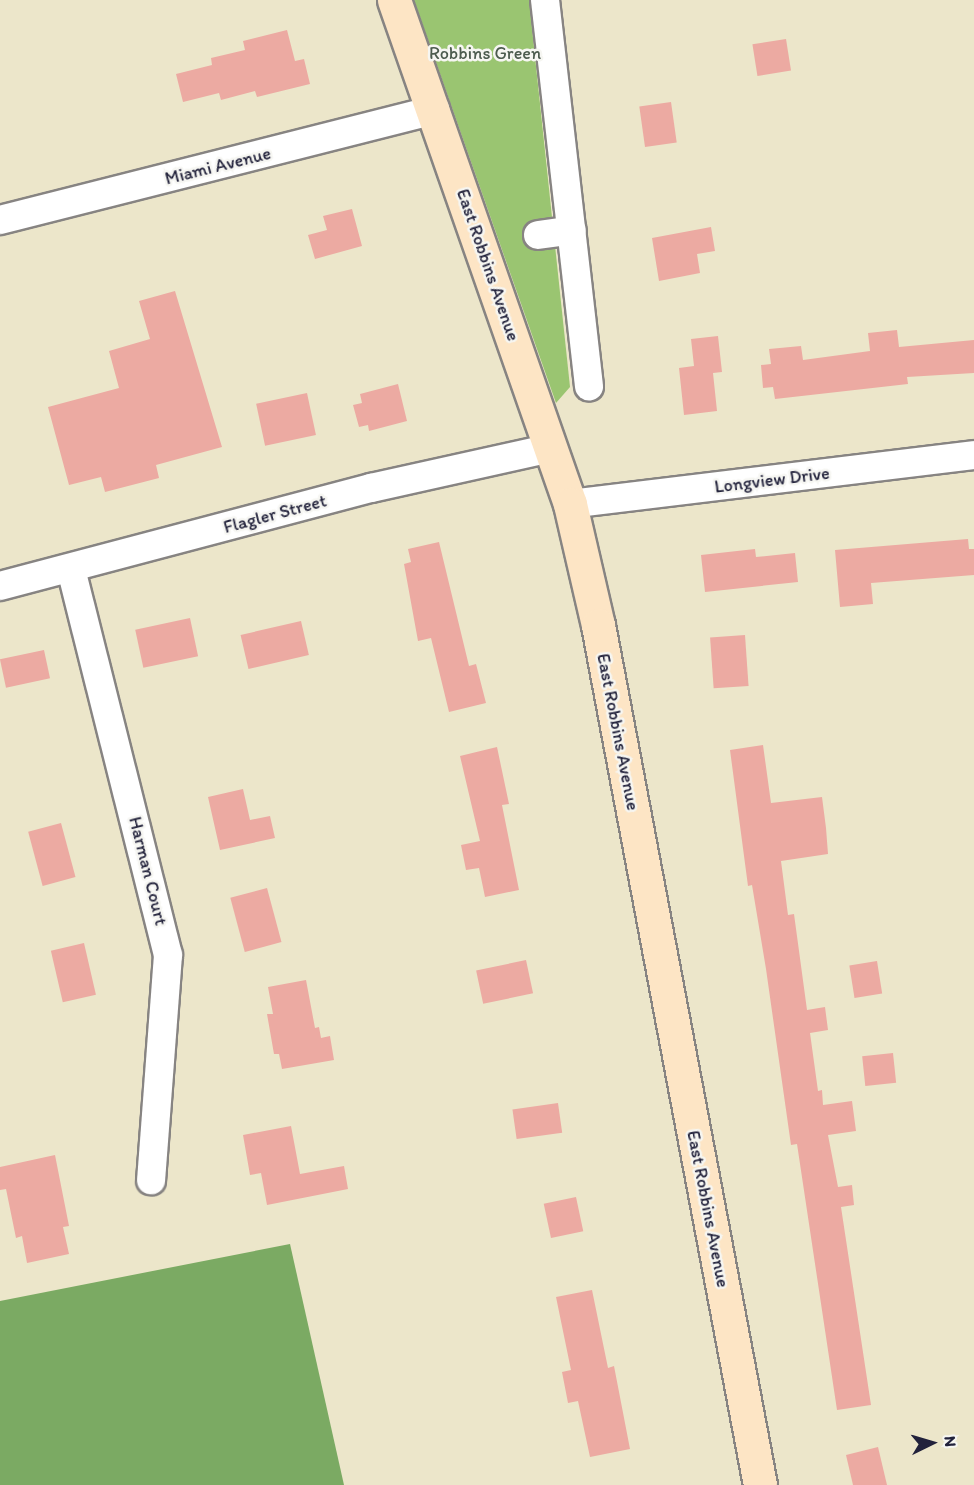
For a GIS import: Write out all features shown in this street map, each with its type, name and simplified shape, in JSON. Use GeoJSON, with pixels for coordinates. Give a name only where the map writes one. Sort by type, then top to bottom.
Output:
{"type":"FeatureCollection","features":[{"type":"Feature","properties":{"kind":"main road","name":"East Robbins Avenue"},"geometry":{"type":"LineString","coordinates":[[394,0],[435,110],[570,504],[598,625],[760,1485]]}},
{"type":"Feature","properties":{"kind":"street"},"geometry":{"type":"LineString","coordinates":[[545,0],[589,387]]}},
{"type":"Feature","properties":{"kind":"street","name":"Miami Avenue"},"geometry":{"type":"LineString","coordinates":[[0,220],[435,110]]}},
{"type":"Feature","properties":{"kind":"street"},"geometry":{"type":"LineString","coordinates":[[538,235],[572,230]]}},
{"type":"Feature","properties":{"kind":"street","name":"Flagler Street"},"geometry":{"type":"LineString","coordinates":[[0,586],[371,488],[551,448]]}},
{"type":"Feature","properties":{"kind":"street","name":"Longview Drive"},"geometry":{"type":"LineString","coordinates":[[570,504],[974,456]]}},
{"type":"Feature","properties":{"kind":"street","name":"Harman Court"},"geometry":{"type":"LineString","coordinates":[[71,569],[168,955],[151,1180]]}},
{"type":"Feature","properties":{"kind":"green space","name":"Robbins Green"},"geometry":{"type":"Polygon","coordinates":[[[414,0],[529,0],[570,387],[556,403],[414,0]]]}},
{"type":"Feature","properties":{"kind":"green space"},"geometry":{"type":"Polygon","coordinates":[[[290,1244],[344,1485],[0,1485],[0,1301],[290,1244]]]}},
{"type":"Feature","properties":{"kind":"building"},"geometry":{"type":"Polygon","coordinates":[[[287,30],[295,61],[304,59],[310,84],[257,97],[255,91],[221,100],[219,93],[183,102],[176,74],[212,65],[211,58],[245,50],[243,41],[287,30]]]}},
{"type":"Feature","properties":{"kind":"building"},"geometry":{"type":"Polygon","coordinates":[[[786,39],[791,71],[757,76],[752,44],[786,39]]]}},
{"type":"Feature","properties":{"kind":"building"},"geometry":{"type":"Polygon","coordinates":[[[671,102],[677,143],[645,147],[639,106],[671,102]]]}},
{"type":"Feature","properties":{"kind":"building"},"geometry":{"type":"Polygon","coordinates":[[[352,209],[362,246],[315,259],[308,235],[327,230],[323,216],[352,209]]]}},
{"type":"Feature","properties":{"kind":"building"},"geometry":{"type":"Polygon","coordinates":[[[711,227],[715,251],[697,254],[700,273],[659,281],[652,238],[711,227]]]}},
{"type":"Feature","properties":{"kind":"building"},"geometry":{"type":"Polygon","coordinates":[[[175,291],[222,447],[156,465],[159,478],[105,492],[101,477],[69,485],[48,407],[119,388],[109,351],[150,339],[139,301],[175,291]]]}},
{"type":"Feature","properties":{"kind":"building"},"geometry":{"type":"Polygon","coordinates":[[[897,330],[899,347],[974,340],[974,373],[907,377],[908,384],[775,399],[773,387],[763,388],[761,365],[771,364],[769,349],[801,346],[803,360],[870,351],[868,333],[897,330]]]}},
{"type":"Feature","properties":{"kind":"building"},"geometry":{"type":"Polygon","coordinates":[[[718,336],[722,372],[713,373],[717,411],[684,415],[679,368],[694,366],[691,339],[718,336]]]}},
{"type":"Feature","properties":{"kind":"building"},"geometry":{"type":"Polygon","coordinates":[[[398,384],[407,421],[369,431],[368,425],[359,427],[353,405],[362,403],[360,394],[398,384]]]}},
{"type":"Feature","properties":{"kind":"building"},"geometry":{"type":"Polygon","coordinates":[[[307,393],[316,435],[265,446],[256,404],[307,393]]]}},
{"type":"Feature","properties":{"kind":"building"},"geometry":{"type":"Polygon","coordinates":[[[968,539],[969,549],[974,549],[974,575],[871,583],[873,604],[840,607],[835,550],[968,539]]]}},
{"type":"Feature","properties":{"kind":"building"},"geometry":{"type":"Polygon","coordinates":[[[439,542],[469,666],[476,664],[486,703],[449,712],[431,638],[418,641],[404,564],[411,562],[408,549],[439,542]]]}},
{"type":"Feature","properties":{"kind":"building"},"geometry":{"type":"Polygon","coordinates":[[[755,549],[756,557],[795,553],[798,582],[705,592],[701,555],[755,549]]]}},
{"type":"Feature","properties":{"kind":"building"},"geometry":{"type":"Polygon","coordinates":[[[190,618],[198,656],[143,668],[135,630],[190,618]]]}},
{"type":"Feature","properties":{"kind":"building"},"geometry":{"type":"Polygon","coordinates":[[[301,621],[309,655],[248,669],[241,635],[301,621]]]}},
{"type":"Feature","properties":{"kind":"building"},"geometry":{"type":"Polygon","coordinates":[[[745,635],[749,686],[714,688],[710,637],[745,635]]]}},
{"type":"Feature","properties":{"kind":"building"},"geometry":{"type":"Polygon","coordinates":[[[44,650],[50,678],[6,688],[0,659],[44,650]]]}},
{"type":"Feature","properties":{"kind":"building"},"geometry":{"type":"Polygon","coordinates":[[[763,745],[771,803],[822,797],[826,828],[828,854],[781,861],[788,915],[794,914],[807,1010],[825,1007],[828,1030],[810,1033],[818,1091],[822,1090],[823,1105],[852,1101],[856,1131],[828,1135],[838,1187],[852,1185],[854,1205],[841,1207],[871,1405],[837,1410],[797,1144],[791,1145],[766,969],[752,885],[748,886],[730,750],[763,745]]]}},
{"type":"Feature","properties":{"kind":"building"},"geometry":{"type":"Polygon","coordinates":[[[497,747],[509,804],[502,805],[519,890],[485,897],[479,868],[466,870],[461,845],[480,841],[460,756],[497,747]]]}},
{"type":"Feature","properties":{"kind":"building"},"geometry":{"type":"Polygon","coordinates":[[[243,789],[250,820],[270,816],[275,838],[220,850],[208,797],[243,789]]]}},
{"type":"Feature","properties":{"kind":"building"},"geometry":{"type":"Polygon","coordinates":[[[61,823],[75,877],[43,886],[28,832],[61,823]]]}},
{"type":"Feature","properties":{"kind":"building"},"geometry":{"type":"Polygon","coordinates":[[[267,888],[281,942],[245,952],[230,898],[267,888]]]}},
{"type":"Feature","properties":{"kind":"building"},"geometry":{"type":"Polygon","coordinates":[[[84,943],[96,995],[63,1002],[51,951],[84,943]]]}},
{"type":"Feature","properties":{"kind":"building"},"geometry":{"type":"Polygon","coordinates":[[[526,960],[533,993],[483,1004],[476,971],[526,960]]]}},
{"type":"Feature","properties":{"kind":"building"},"geometry":{"type":"Polygon","coordinates":[[[877,961],[882,994],[855,998],[849,965],[877,961]]]}},
{"type":"Feature","properties":{"kind":"building"},"geometry":{"type":"Polygon","coordinates":[[[306,980],[315,1028],[319,1027],[321,1038],[330,1036],[334,1060],[282,1069],[279,1054],[274,1054],[267,1014],[273,1014],[268,987],[306,980]]]}},
{"type":"Feature","properties":{"kind":"building"},"geometry":{"type":"Polygon","coordinates":[[[893,1053],[896,1083],[865,1086],[862,1056],[893,1053]]]}},
{"type":"Feature","properties":{"kind":"building"},"geometry":{"type":"Polygon","coordinates":[[[558,1103],[562,1133],[517,1139],[512,1109],[558,1103]]]}},
{"type":"Feature","properties":{"kind":"building"},"geometry":{"type":"Polygon","coordinates":[[[291,1126],[300,1174],[344,1166],[348,1189],[267,1205],[261,1173],[250,1175],[243,1135],[291,1126]]]}},
{"type":"Feature","properties":{"kind":"building"},"geometry":{"type":"Polygon","coordinates":[[[55,1155],[69,1226],[63,1227],[69,1254],[27,1263],[22,1236],[16,1238],[6,1189],[0,1190],[0,1167],[55,1155]]]}},
{"type":"Feature","properties":{"kind":"building"},"geometry":{"type":"Polygon","coordinates":[[[576,1197],[583,1231],[551,1238],[544,1204],[576,1197]]]}},
{"type":"Feature","properties":{"kind":"building"},"geometry":{"type":"Polygon","coordinates":[[[592,1290],[608,1368],[614,1366],[630,1449],[590,1457],[578,1401],[568,1403],[562,1372],[571,1370],[556,1297],[592,1290]]]}},
{"type":"Feature","properties":{"kind":"building"},"geometry":{"type":"Polygon","coordinates":[[[878,1447],[887,1485],[853,1485],[846,1455],[878,1447]]]}}]}
